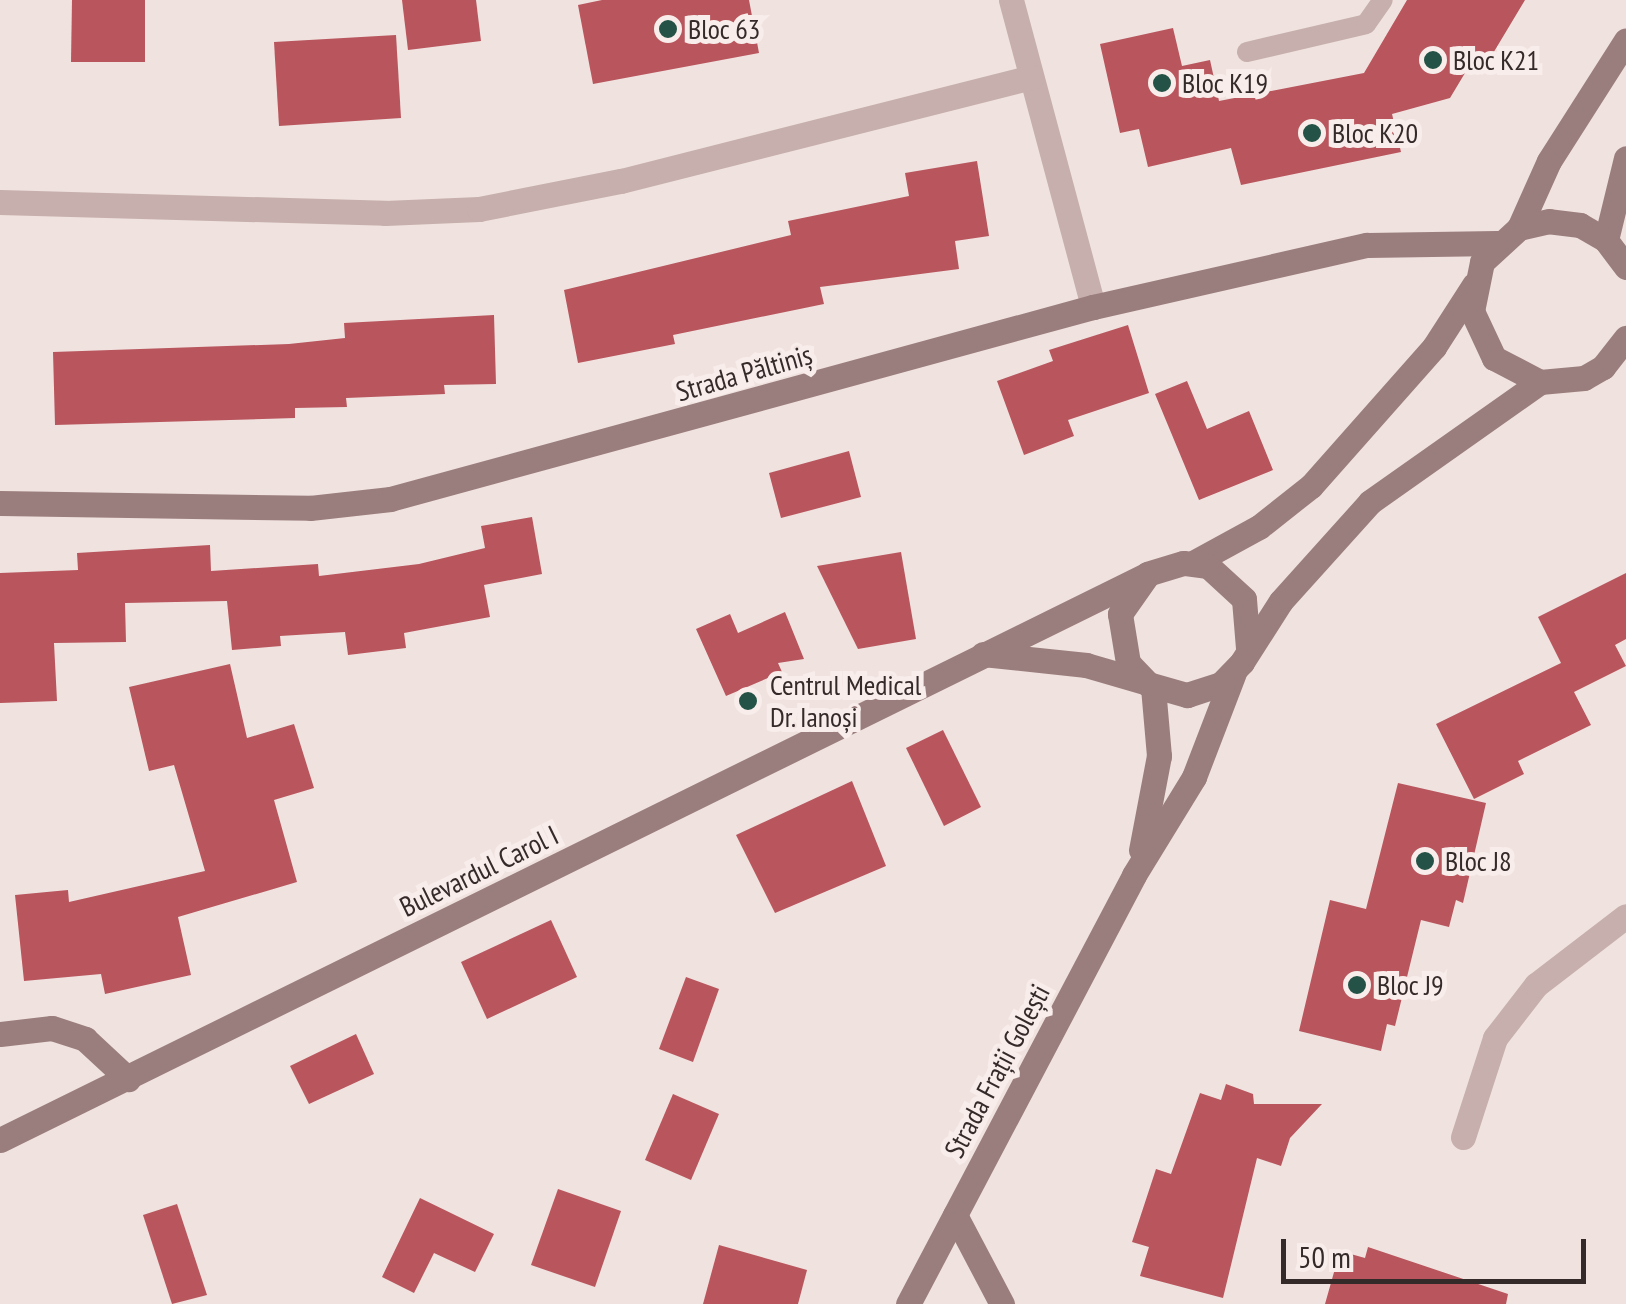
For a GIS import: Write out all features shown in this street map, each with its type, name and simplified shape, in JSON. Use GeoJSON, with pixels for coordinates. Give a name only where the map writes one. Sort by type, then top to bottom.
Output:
{"type":"FeatureCollection","features":[{"type":"Feature","properties":{"kind":"main road"},"geometry":{"type":"LineString","coordinates":[[1149,684],[1119,640],[1130,591],[1148,574],[1193,563],[1258,527],[1311,486],[1434,347],[1508,236],[1626,40]]}},
{"type":"Feature","properties":{"kind":"main road"},"geometry":{"type":"LineString","coordinates":[[1625,262],[1606,240],[1626,158]]}},
{"type":"Feature","properties":{"kind":"main road","name":"Strada Păltiniș"},"geometry":{"type":"LineString","coordinates":[[0,503],[310,508],[390,499],[1093,307],[1368,244],[1508,236],[1549,221],[1580,225],[1606,240]]}},
{"type":"Feature","properties":{"kind":"main road"},"geometry":{"type":"LineString","coordinates":[[1474,285],[1472,311],[1494,358],[1540,382],[1562,383],[1614,361],[1626,338]]}},
{"type":"Feature","properties":{"kind":"main road"},"geometry":{"type":"LineString","coordinates":[[984,654],[1086,665],[1187,695],[1234,673],[1280,601],[1370,502],[1540,382]]}},
{"type":"Feature","properties":{"kind":"main road"},"geometry":{"type":"LineString","coordinates":[[1193,563],[1219,572],[1244,600],[1248,648]]}},
{"type":"Feature","properties":{"kind":"main road","name":"Bulevardul Carol I"},"geometry":{"type":"LineString","coordinates":[[0,1140],[1148,574]]}},
{"type":"Feature","properties":{"kind":"main road","name":"Strada Frații Golești"},"geometry":{"type":"LineString","coordinates":[[908,1304],[1138,866],[1194,778],[1234,673]]}},
{"type":"Feature","properties":{"kind":"main road","name":"Strada Frații Golești"},"geometry":{"type":"LineString","coordinates":[[1138,866],[1158,756],[1149,684]]}},
{"type":"Feature","properties":{"kind":"main road"},"geometry":{"type":"LineString","coordinates":[[0,1034],[52,1028],[85,1039],[128,1079]]}},
{"type":"Feature","properties":{"kind":"main road"},"geometry":{"type":"LineString","coordinates":[[954,1214],[1002,1304]]}},
{"type":"Feature","properties":{"kind":"street"},"geometry":{"type":"LineString","coordinates":[[1011,0],[1093,307]]}},
{"type":"Feature","properties":{"kind":"street"},"geometry":{"type":"LineString","coordinates":[[0,202],[385,213],[479,208],[621,181],[1031,77]]}},
{"type":"Feature","properties":{"kind":"street"},"geometry":{"type":"LineString","coordinates":[[1463,1137],[1495,1038],[1536,986],[1626,916]]}},
{"type":"Feature","properties":{"kind":"lane"},"geometry":{"type":"LineString","coordinates":[[1247,52],[1366,24],[1383,0]]}},
{"type":"Feature","properties":{"kind":"building"},"geometry":{"type":"Polygon","coordinates":[[[72,0],[145,0],[145,62],[71,62],[72,0]]]}},
{"type":"Feature","properties":{"kind":"building"},"geometry":{"type":"Polygon","coordinates":[[[402,0],[476,0],[481,41],[408,50],[402,0]]]}},
{"type":"Feature","properties":{"kind":"building","name":"Bloc 63"},"geometry":{"type":"Polygon","coordinates":[[[602,0],[749,0],[759,53],[593,84],[578,5],[602,0]]]}},
{"type":"Feature","properties":{"kind":"building"},"geometry":{"type":"Polygon","coordinates":[[[1407,0],[1525,0],[1480,75],[1468,68],[1450,98],[1392,114],[1401,152],[1241,185],[1231,148],[1148,167],[1139,129],[1120,133],[1100,44],[1173,28],[1182,66],[1210,60],[1219,101],[1364,73],[1407,0]]]}},
{"type":"Feature","properties":{"kind":"building"},"geometry":{"type":"Polygon","coordinates":[[[396,35],[401,118],[279,126],[274,42],[396,35]]]}},
{"type":"Feature","properties":{"kind":"building"},"geometry":{"type":"Polygon","coordinates":[[[977,161],[989,236],[955,241],[959,269],[820,287],[824,304],[673,335],[675,344],[578,363],[564,290],[791,235],[788,221],[909,196],[905,173],[977,161]]]}},
{"type":"Feature","properties":{"kind":"building"},"geometry":{"type":"Polygon","coordinates":[[[494,315],[496,384],[444,385],[445,394],[346,398],[347,407],[295,408],[295,418],[55,425],[53,352],[289,344],[345,338],[344,323],[494,315]]]}},
{"type":"Feature","properties":{"kind":"building"},"geometry":{"type":"Polygon","coordinates":[[[1128,325],[1149,393],[1068,420],[1074,436],[1024,455],[997,381],[1053,361],[1049,350],[1128,325]]]}},
{"type":"Feature","properties":{"kind":"building"},"geometry":{"type":"Polygon","coordinates":[[[1187,381],[1207,429],[1249,411],[1273,470],[1199,500],[1155,394],[1187,381]]]}},
{"type":"Feature","properties":{"kind":"building"},"geometry":{"type":"Polygon","coordinates":[[[849,451],[861,497],[781,518],[769,473],[849,451]]]}},
{"type":"Feature","properties":{"kind":"building"},"geometry":{"type":"Polygon","coordinates":[[[532,517],[542,574],[484,585],[490,617],[404,633],[406,648],[348,655],[345,632],[280,636],[281,646],[232,650],[227,601],[125,603],[126,642],[54,643],[57,701],[0,703],[0,573],[78,570],[77,553],[210,545],[211,571],[318,564],[319,576],[419,564],[485,548],[481,526],[532,517]]]}},
{"type":"Feature","properties":{"kind":"building"},"geometry":{"type":"Polygon","coordinates":[[[901,552],[916,639],[858,649],[817,566],[901,552]]]}},
{"type":"Feature","properties":{"kind":"building"},"geometry":{"type":"Polygon","coordinates":[[[1626,573],[1626,639],[1615,645],[1626,666],[1574,692],[1591,725],[1518,761],[1524,774],[1474,799],[1436,724],[1561,663],[1538,617],[1626,573]]]}},
{"type":"Feature","properties":{"kind":"building"},"geometry":{"type":"Polygon","coordinates":[[[785,612],[804,659],[778,663],[782,672],[726,696],[696,629],[730,614],[738,633],[785,612]]]}},
{"type":"Feature","properties":{"kind":"building"},"geometry":{"type":"Polygon","coordinates":[[[230,664],[247,738],[294,724],[314,788],[274,800],[297,882],[178,917],[191,975],[105,994],[101,974],[24,981],[15,895],[68,890],[69,902],[205,871],[174,765],[149,771],[129,687],[230,664]]]}},
{"type":"Feature","properties":{"kind":"building"},"geometry":{"type":"Polygon","coordinates":[[[943,730],[981,807],[944,826],[906,748],[943,730]]]}},
{"type":"Feature","properties":{"kind":"building"},"geometry":{"type":"Polygon","coordinates":[[[852,781],[886,866],[775,913],[736,835],[852,781]]]}},
{"type":"Feature","properties":{"kind":"building"},"geometry":{"type":"Polygon","coordinates":[[[1398,783],[1486,803],[1463,903],[1456,900],[1449,927],[1421,920],[1395,1026],[1387,1024],[1381,1051],[1299,1031],[1330,900],[1366,909],[1398,783]]]}},
{"type":"Feature","properties":{"kind":"building"},"geometry":{"type":"Polygon","coordinates":[[[551,920],[577,977],[487,1019],[461,962],[551,920]]]}},
{"type":"Feature","properties":{"kind":"building"},"geometry":{"type":"Polygon","coordinates":[[[686,977],[719,989],[693,1062],[659,1049],[686,977]]]}},
{"type":"Feature","properties":{"kind":"building"},"geometry":{"type":"Polygon","coordinates":[[[356,1034],[374,1074],[309,1104],[290,1066],[356,1034]]]}},
{"type":"Feature","properties":{"kind":"building"},"geometry":{"type":"Polygon","coordinates":[[[1226,1084],[1253,1094],[1254,1104],[1322,1104],[1290,1138],[1281,1166],[1257,1158],[1223,1298],[1140,1276],[1149,1247],[1132,1242],[1156,1169],[1171,1174],[1200,1093],[1221,1100],[1226,1084]]]}},
{"type":"Feature","properties":{"kind":"building"},"geometry":{"type":"Polygon","coordinates":[[[673,1094],[719,1114],[691,1180],[645,1160],[673,1094]]]}},
{"type":"Feature","properties":{"kind":"building"},"geometry":{"type":"Polygon","coordinates":[[[558,1189],[621,1211],[595,1287],[531,1265],[558,1189]]]}},
{"type":"Feature","properties":{"kind":"building"},"geometry":{"type":"Polygon","coordinates":[[[420,1198],[494,1234],[475,1272],[434,1253],[414,1293],[382,1277],[420,1198]]]}},
{"type":"Feature","properties":{"kind":"building"},"geometry":{"type":"Polygon","coordinates":[[[177,1204],[207,1295],[172,1304],[143,1215],[177,1204]]]}},
{"type":"Feature","properties":{"kind":"building"},"geometry":{"type":"Polygon","coordinates":[[[719,1245],[807,1270],[798,1304],[703,1304],[719,1245]]]}},
{"type":"Feature","properties":{"kind":"building"},"geometry":{"type":"Polygon","coordinates":[[[1368,1247],[1508,1294],[1506,1304],[1325,1304],[1340,1251],[1365,1258],[1368,1247]]]}},
{"type":"Feature","properties":{"kind":"place","name":"Bloc 63"},"geometry":{"type":"Point","coordinates":[668,29]}},
{"type":"Feature","properties":{"kind":"place","name":"Bloc K21"},"geometry":{"type":"Point","coordinates":[1433,60]}},
{"type":"Feature","properties":{"kind":"place","name":"Bloc K19"},"geometry":{"type":"Point","coordinates":[1162,83]}},
{"type":"Feature","properties":{"kind":"place","name":"Bloc K20"},"geometry":{"type":"Point","coordinates":[1312,133]}},
{"type":"Feature","properties":{"kind":"place","name":"Centrul Medical Dr. Ianoși"},"geometry":{"type":"Point","coordinates":[748,701]}},
{"type":"Feature","properties":{"kind":"place","name":"Bloc J8"},"geometry":{"type":"Point","coordinates":[1425,861]}},
{"type":"Feature","properties":{"kind":"place","name":"Bloc J9"},"geometry":{"type":"Point","coordinates":[1357,985]}}]}
